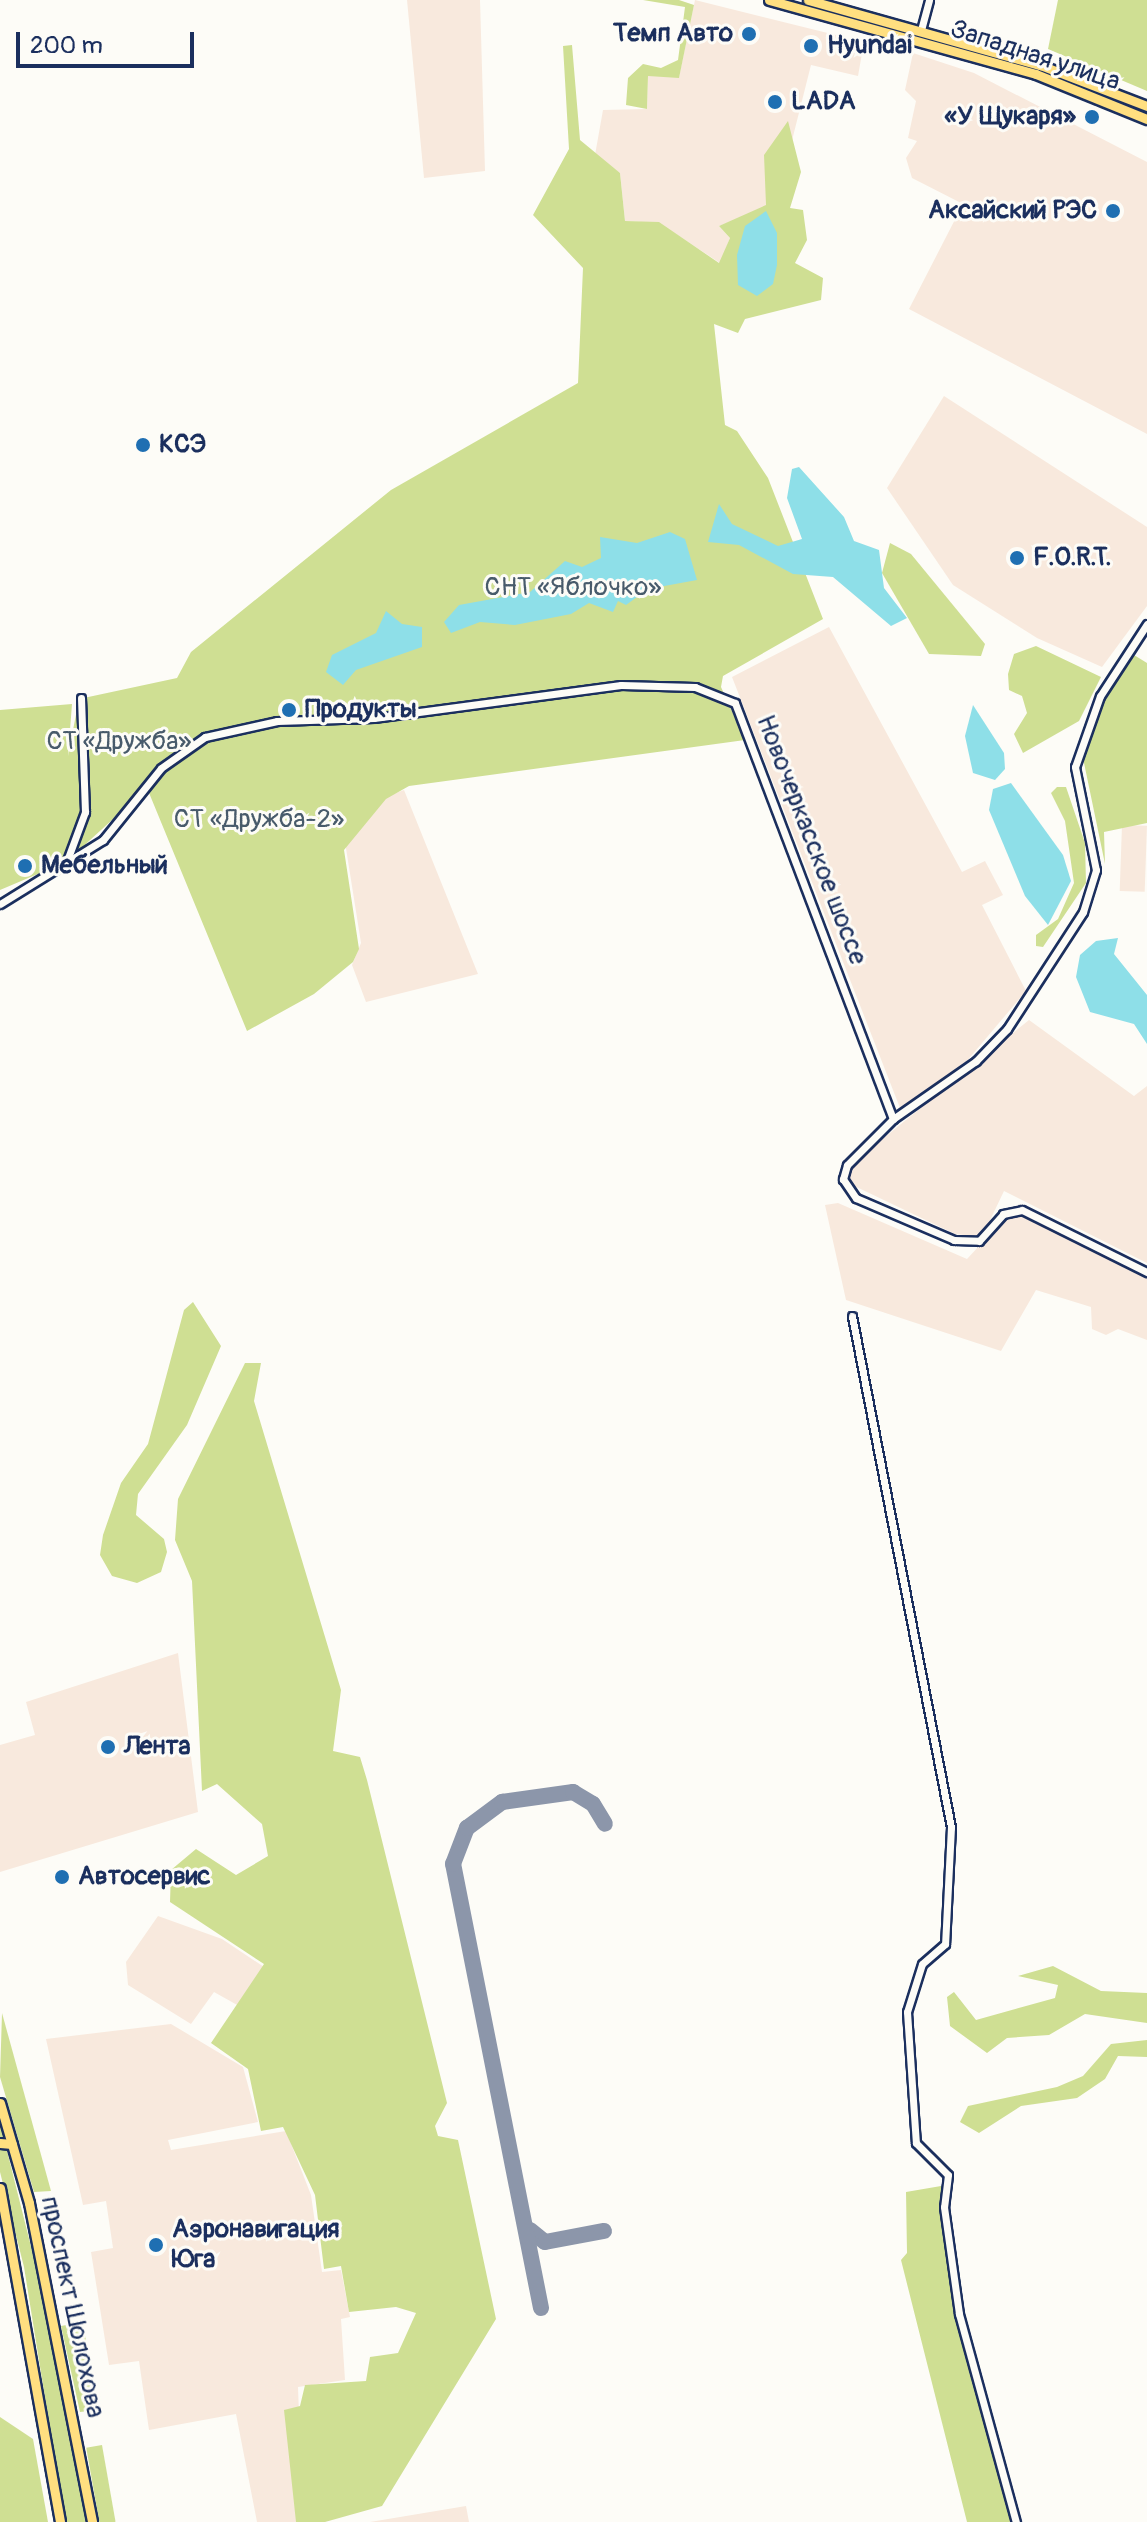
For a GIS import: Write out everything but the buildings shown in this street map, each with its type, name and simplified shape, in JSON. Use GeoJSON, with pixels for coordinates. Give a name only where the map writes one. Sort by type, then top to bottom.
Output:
{"type":"FeatureCollection","features":[{"type":"Feature","properties":{"kind":"main road","name":"Западная улица"},"geometry":{"type":"LineString","coordinates":[[769,0],[1036,74],[1147,119]]}},
{"type":"Feature","properties":{"kind":"main road","name":"Западная улица"},"geometry":{"type":"LineString","coordinates":[[808,0],[921,30],[1147,106]]}},
{"type":"Feature","properties":{"kind":"main road","name":"проспект Шолохова"},"geometry":{"type":"LineString","coordinates":[[0,2103],[12,2144],[92,2522]]}},
{"type":"Feature","properties":{"kind":"main road"},"geometry":{"type":"LineString","coordinates":[[0,2143],[12,2144]]}},
{"type":"Feature","properties":{"kind":"main road","name":"проспект Шолохова"},"geometry":{"type":"LineString","coordinates":[[0,2188],[60,2522]]}},
{"type":"Feature","properties":{"kind":"street"},"geometry":{"type":"LineString","coordinates":[[921,30],[929,0]]}},
{"type":"Feature","properties":{"kind":"street"},"geometry":{"type":"LineString","coordinates":[[1147,624],[1100,696],[1075,767],[1096,870],[1083,912],[1007,1029],[976,1061],[893,1119],[844,1171],[856,1198],[969,1242],[982,1239],[1007,1212],[1022,1210],[1147,1272]]}},
{"type":"Feature","properties":{"kind":"street","name":"Новочеркасское шоссе"},"geometry":{"type":"LineString","coordinates":[[0,904],[65,868],[103,840],[177,752],[225,732],[621,685],[709,691],[735,703],[750,736],[893,1119]]}},
{"type":"Feature","properties":{"kind":"street"},"geometry":{"type":"LineString","coordinates":[[65,868],[85,812],[81,698]]}},
{"type":"Feature","properties":{"kind":"street"},"geometry":{"type":"LineString","coordinates":[[852,1316],[951,1827],[945,1944],[916,1977],[906,2034],[918,2091],[916,2143],[948,2175],[944,2207],[959,2314],[1016,2522]]}},
{"type":"Feature","properties":{"kind":"shaded area"},"geometry":{"type":"Polygon","coordinates":[[[407,0],[480,0],[485,171],[424,178],[407,0]]]}},
{"type":"Feature","properties":{"kind":"shaded area","name":"Темп Авто"},"geometry":{"type":"Polygon","coordinates":[[[695,0],[864,42],[858,76],[811,65],[776,204],[719,226],[730,238],[720,263],[659,223],[625,221],[620,173],[595,155],[603,110],[647,109],[648,75],[679,77],[695,0]]]}},
{"type":"Feature","properties":{"kind":"shaded area"},"geometry":{"type":"Polygon","coordinates":[[[913,53],[974,73],[1147,162],[1147,434],[909,309],[963,204],[912,178],[906,158],[917,141],[908,138],[916,101],[905,90],[913,53]]]}},
{"type":"Feature","properties":{"kind":"shaded area"},"geometry":{"type":"Polygon","coordinates":[[[944,396],[1147,527],[1147,606],[1102,667],[1037,638],[953,585],[887,488],[944,396]]]}},
{"type":"Feature","properties":{"kind":"shaded area"},"geometry":{"type":"Polygon","coordinates":[[[829,627],[962,872],[985,861],[1003,895],[982,905],[1026,991],[966,1062],[900,1108],[732,677],[829,627]]]}},
{"type":"Feature","properties":{"kind":"shaded area"},"geometry":{"type":"Polygon","coordinates":[[[404,790],[478,974],[366,1002],[352,965],[361,943],[345,842],[382,798],[404,790]]]}},
{"type":"Feature","properties":{"kind":"shaded area"},"geometry":{"type":"Polygon","coordinates":[[[1122,825],[1147,826],[1145,892],[1120,891],[1122,825]]]}},
{"type":"Feature","properties":{"kind":"shaded area"},"geometry":{"type":"Polygon","coordinates":[[[1029,1020],[1134,1096],[1147,1086],[1147,1263],[1004,1191],[982,1237],[955,1234],[846,1182],[853,1163],[1029,1020]]]}},
{"type":"Feature","properties":{"kind":"shaded area"},"geometry":{"type":"Polygon","coordinates":[[[838,1203],[967,1259],[1006,1217],[1020,1215],[1147,1276],[1147,1340],[1118,1329],[1106,1335],[1092,1329],[1091,1307],[1036,1290],[1001,1351],[846,1300],[825,1205],[838,1203]]]}},
{"type":"Feature","properties":{"kind":"shaded area","name":"Лента"},"geometry":{"type":"Polygon","coordinates":[[[178,1653],[198,1812],[0,1872],[0,1745],[35,1735],[26,1702],[178,1653]]]}},
{"type":"Feature","properties":{"kind":"shaded area"},"geometry":{"type":"Polygon","coordinates":[[[158,1916],[222,1939],[267,1969],[239,2006],[214,1992],[191,2024],[128,1985],[126,1962],[158,1916]]]}},
{"type":"Feature","properties":{"kind":"shaded area"},"geometry":{"type":"Polygon","coordinates":[[[171,2024],[243,2067],[258,2122],[168,2140],[171,2150],[286,2131],[311,2195],[322,2272],[341,2270],[350,2317],[341,2319],[345,2380],[298,2387],[303,2522],[257,2522],[236,2414],[149,2430],[139,2361],[109,2365],[91,2252],[113,2248],[106,2201],[83,2205],[46,2039],[171,2024]]]}},
{"type":"Feature","properties":{"kind":"shaded area"},"geometry":{"type":"Polygon","coordinates":[[[466,2506],[469,2522],[370,2522],[466,2506]]]}},
{"type":"Feature","properties":{"kind":"green space"},"geometry":{"type":"Polygon","coordinates":[[[643,0],[679,0],[694,5],[679,78],[648,76],[647,109],[626,105],[628,78],[643,64],[661,68],[678,60],[685,7],[643,0]]]}},
{"type":"Feature","properties":{"kind":"green space"},"geometry":{"type":"Polygon","coordinates":[[[1058,0],[1147,0],[1147,91],[1048,49],[1058,0]]]}},
{"type":"Feature","properties":{"kind":"green space","name":"СНТ «Яблочко»"},"geometry":{"type":"Polygon","coordinates":[[[572,45],[580,140],[620,173],[625,221],[659,222],[719,263],[730,238],[719,226],[766,205],[764,155],[788,121],[801,172],[790,208],[803,210],[807,240],[795,263],[823,278],[821,300],[745,319],[738,333],[714,324],[725,425],[737,431],[768,478],[823,619],[723,676],[721,687],[745,740],[409,786],[386,799],[344,850],[359,949],[353,962],[314,994],[247,1031],[147,788],[66,862],[0,890],[0,710],[72,704],[68,756],[79,699],[177,678],[191,652],[391,490],[578,383],[583,268],[533,215],[569,149],[563,46],[572,45]]]}},
{"type":"Feature","properties":{"kind":"green space"},"geometry":{"type":"Polygon","coordinates":[[[890,543],[911,554],[985,644],[981,656],[929,654],[882,573],[890,543]]]}},
{"type":"Feature","properties":{"kind":"green space"},"geometry":{"type":"Polygon","coordinates":[[[1036,646],[1101,677],[1079,721],[1023,753],[1014,734],[1027,713],[1022,696],[1009,690],[1008,674],[1014,654],[1036,646]]]}},
{"type":"Feature","properties":{"kind":"green space"},"geometry":{"type":"Polygon","coordinates":[[[1134,655],[1147,663],[1147,823],[1104,832],[1105,864],[1083,758],[1110,687],[1134,655]]]}},
{"type":"Feature","properties":{"kind":"green space"},"geometry":{"type":"Polygon","coordinates":[[[1057,787],[1066,787],[1085,843],[1086,883],[1043,947],[1036,946],[1036,935],[1058,919],[1074,883],[1065,821],[1051,793],[1057,787]]]}},
{"type":"Feature","properties":{"kind":"green space"},"geometry":{"type":"Polygon","coordinates":[[[193,1302],[221,1346],[187,1425],[138,1494],[136,1515],[164,1539],[167,1552],[161,1572],[137,1583],[112,1576],[100,1555],[103,1535],[121,1483],[148,1444],[184,1310],[193,1302]]]}},
{"type":"Feature","properties":{"kind":"green space"},"geometry":{"type":"Polygon","coordinates":[[[245,1363],[261,1363],[254,1401],[341,1690],[333,1751],[360,1757],[367,1780],[447,2103],[435,2126],[438,2136],[458,2140],[496,2319],[382,2506],[325,2522],[296,2522],[284,2410],[300,2406],[305,2385],[366,2381],[370,2357],[398,2353],[416,2313],[396,2307],[349,2312],[341,2266],[324,2269],[315,2195],[283,2127],[261,2131],[248,2069],[211,2043],[264,1964],[170,1902],[171,1870],[196,1849],[236,1875],[268,1856],[262,1824],[217,1784],[202,1791],[192,1581],[175,1540],[178,1499],[245,1363]]]}},
{"type":"Feature","properties":{"kind":"green space"},"geometry":{"type":"Polygon","coordinates":[[[1053,1966],[1101,1991],[1147,1993],[1147,2023],[1085,2014],[1049,2035],[1007,2038],[987,2053],[950,2026],[947,1997],[954,1992],[976,2020],[1055,1998],[1058,1985],[1018,1976],[1053,1966]]]}},
{"type":"Feature","properties":{"kind":"green space"},"geometry":{"type":"Polygon","coordinates":[[[2,2013],[51,2191],[34,2192],[0,2077],[2,2013]]]}},
{"type":"Feature","properties":{"kind":"green space"},"geometry":{"type":"Polygon","coordinates":[[[1147,2040],[1147,2057],[1118,2056],[1105,2079],[1077,2098],[1021,2106],[979,2133],[960,2122],[968,2106],[1057,2087],[1083,2076],[1111,2044],[1147,2040]]]}},
{"type":"Feature","properties":{"kind":"green space"},"geometry":{"type":"Polygon","coordinates":[[[0,2123],[57,2350],[87,2522],[65,2522],[24,2267],[0,2172],[0,2123]]]}},
{"type":"Feature","properties":{"kind":"green space"},"geometry":{"type":"Polygon","coordinates":[[[941,2186],[956,2318],[1015,2522],[967,2522],[901,2260],[907,2253],[906,2192],[941,2186]]]}},
{"type":"Feature","properties":{"kind":"green space"},"geometry":{"type":"Polygon","coordinates":[[[83,2322],[97,2410],[80,2412],[61,2326],[83,2322]]]}},
{"type":"Feature","properties":{"kind":"green space"},"geometry":{"type":"Polygon","coordinates":[[[0,2417],[33,2439],[48,2522],[0,2522],[0,2417]]]}},
{"type":"Feature","properties":{"kind":"green space"},"geometry":{"type":"Polygon","coordinates":[[[102,2445],[116,2522],[99,2522],[86,2448],[102,2445]]]}},
{"type":"Feature","properties":{"kind":"water"},"geometry":{"type":"Polygon","coordinates":[[[766,211],[777,233],[777,265],[773,284],[757,296],[738,285],[737,255],[745,226],[766,211]]]}},
{"type":"Feature","properties":{"kind":"water"},"geometry":{"type":"Polygon","coordinates":[[[799,467],[844,517],[854,541],[879,550],[884,588],[907,618],[891,626],[833,577],[793,574],[739,545],[708,542],[719,504],[732,524],[778,546],[802,539],[787,498],[792,469],[799,467]]]}},
{"type":"Feature","properties":{"kind":"water"},"geometry":{"type":"Polygon","coordinates":[[[670,532],[685,539],[697,580],[648,589],[626,605],[618,601],[613,612],[589,603],[571,614],[515,625],[480,622],[451,633],[444,622],[459,605],[530,592],[565,561],[582,567],[601,558],[600,537],[637,543],[670,532]]]}},
{"type":"Feature","properties":{"kind":"water"},"geometry":{"type":"Polygon","coordinates":[[[386,611],[402,624],[422,627],[422,647],[356,670],[343,685],[326,672],[332,655],[376,633],[386,611]]]}},
{"type":"Feature","properties":{"kind":"water"},"geometry":{"type":"Polygon","coordinates":[[[973,705],[1004,753],[1005,769],[995,780],[973,773],[965,736],[973,705]]]}},
{"type":"Feature","properties":{"kind":"water"},"geometry":{"type":"Polygon","coordinates":[[[1011,783],[1063,855],[1071,881],[1048,925],[1025,896],[989,810],[993,789],[1011,783]]]}},
{"type":"Feature","properties":{"kind":"water"},"geometry":{"type":"Polygon","coordinates":[[[1118,938],[1114,954],[1147,995],[1147,1044],[1134,1024],[1090,1012],[1076,977],[1080,955],[1096,941],[1118,938]]]}},
{"type":"Feature","properties":{"kind":"taxiway"},"geometry":{"type":"LineString","coordinates":[[541,2308],[453,1864],[467,1828],[502,1802],[573,1792],[593,1804],[605,1824]]}},
{"type":"Feature","properties":{"kind":"taxiway"},"geometry":{"type":"LineString","coordinates":[[530,2230],[545,2242],[604,2231]]}},
{"type":"Feature","properties":{"kind":"place","name":"Темп Авто"},"geometry":{"type":"Point","coordinates":[749,34]}},
{"type":"Feature","properties":{"kind":"place","name":"Hyundai"},"geometry":{"type":"Point","coordinates":[811,46]}},
{"type":"Feature","properties":{"kind":"place","name":"LADA"},"geometry":{"type":"Point","coordinates":[775,102]}},
{"type":"Feature","properties":{"kind":"place","name":"«У Щукаря»"},"geometry":{"type":"Point","coordinates":[1092,117]}},
{"type":"Feature","properties":{"kind":"place","name":"Аксайский РЭС"},"geometry":{"type":"Point","coordinates":[1113,211]}},
{"type":"Feature","properties":{"kind":"place","name":"КСЭ"},"geometry":{"type":"Point","coordinates":[143,445]}},
{"type":"Feature","properties":{"kind":"place","name":"F.O.R.T."},"geometry":{"type":"Point","coordinates":[1017,558]}},
{"type":"Feature","properties":{"kind":"place","name":"Продукты"},"geometry":{"type":"Point","coordinates":[289,710]}},
{"type":"Feature","properties":{"kind":"place","name":"Мебельный"},"geometry":{"type":"Point","coordinates":[25,866]}},
{"type":"Feature","properties":{"kind":"place","name":"Лента"},"geometry":{"type":"Point","coordinates":[108,1747]}},
{"type":"Feature","properties":{"kind":"place","name":"Автосервис"},"geometry":{"type":"Point","coordinates":[62,1877]}},
{"type":"Feature","properties":{"kind":"place","name":"Аэронавигация Юга"},"geometry":{"type":"Point","coordinates":[156,2245]}},
{"type":"Feature","properties":{"kind":"park label","name":"СТ «Дружба»"},"geometry":{"type":"Point","coordinates":[119,742]}},
{"type":"Feature","properties":{"kind":"park label","name":"СТ «Дружба-2»"},"geometry":{"type":"Point","coordinates":[259,820]}}]}
